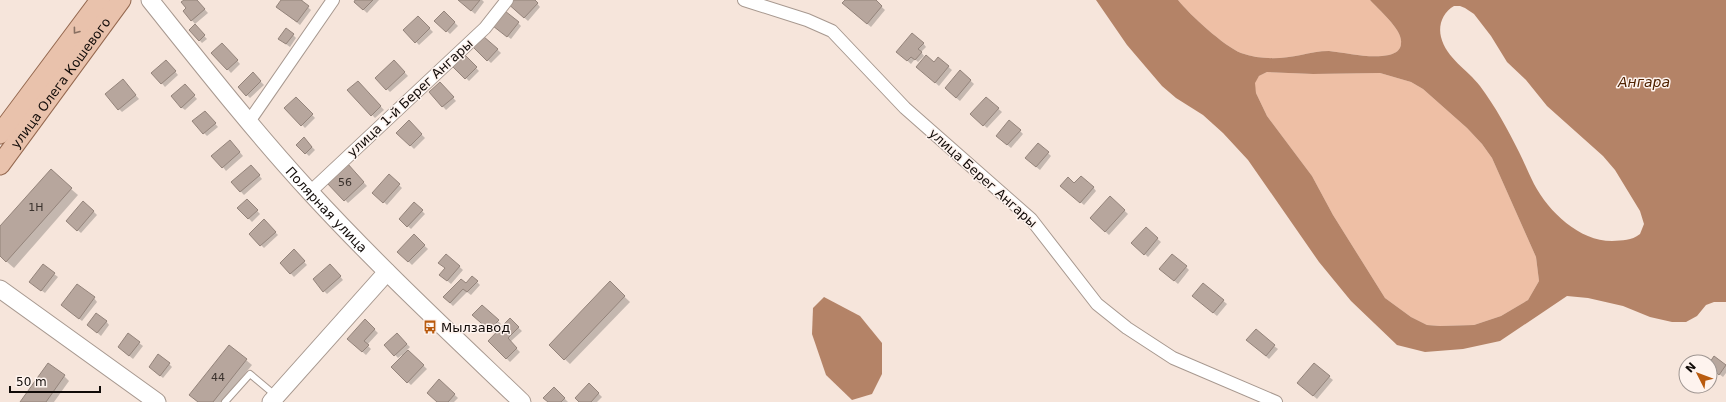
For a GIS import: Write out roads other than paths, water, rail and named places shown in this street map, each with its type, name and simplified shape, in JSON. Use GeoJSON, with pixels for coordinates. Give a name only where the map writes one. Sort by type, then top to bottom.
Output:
{"type":"FeatureCollection","features":[{"type":"Feature","properties":{"kind":"main road","name":"улица Олега Кошевого"},"geometry":{"type":"LineString","coordinates":[[0,134],[100,0]]}},
{"type":"Feature","properties":{"kind":"main road","name":"улица Олега Кошевого"},"geometry":{"type":"LineString","coordinates":[[0,164],[121,0]]}},
{"type":"Feature","properties":{"kind":"main road","name":"Полярная улица"},"geometry":{"type":"LineString","coordinates":[[150,0],[248,123],[310,192],[387,272],[522,402]]}},
{"type":"Feature","properties":{"kind":"main road"},"geometry":{"type":"LineString","coordinates":[[273,399],[387,272]]}},
{"type":"Feature","properties":{"kind":"main road"},"geometry":{"type":"LineString","coordinates":[[0,289],[157,402]]}},
{"type":"Feature","properties":{"kind":"street"},"geometry":{"type":"LineString","coordinates":[[248,123],[333,0]]}},
{"type":"Feature","properties":{"kind":"street","name":"улица 1-й Берег Ангары"},"geometry":{"type":"LineString","coordinates":[[310,192],[485,28],[507,0]]}},
{"type":"Feature","properties":{"kind":"street","name":"улица Берег Ангары"},"geometry":{"type":"LineString","coordinates":[[744,0],[807,20],[832,31],[905,108],[1031,218],[1098,304],[1127,328],[1173,358],[1276,402]]}},
{"type":"Feature","properties":{"kind":"lane"},"geometry":{"type":"LineString","coordinates":[[225,402],[250,374],[273,399]]}},
{"type":"Feature","properties":{"kind":"water","name":"Ангара"},"geometry":{"type":"Polygon","coordinates":[[[1096,0],[1178,0],[1208,30],[1234,49],[1241,53],[1256,57],[1271,58],[1325,51],[1374,56],[1389,55],[1396,52],[1401,45],[1401,38],[1398,32],[1390,20],[1370,0],[1726,0],[1726,302],[1714,302],[1706,305],[1697,316],[1686,322],[1672,322],[1650,317],[1623,306],[1588,298],[1567,296],[1500,341],[1463,349],[1425,352],[1397,345],[1351,301],[1319,262],[1248,160],[1223,133],[1203,115],[1176,98],[1162,86],[1127,45],[1096,0]],[[1454,6],[1444,15],[1442,19],[1440,32],[1444,44],[1452,58],[1475,80],[1491,102],[1510,135],[1534,184],[1548,205],[1566,223],[1588,236],[1600,240],[1612,241],[1630,239],[1640,234],[1644,224],[1640,211],[1615,170],[1603,156],[1547,106],[1526,80],[1507,62],[1491,36],[1474,14],[1460,6],[1454,6]],[[1267,72],[1259,76],[1255,83],[1256,93],[1267,116],[1312,176],[1333,215],[1385,298],[1411,317],[1427,325],[1440,326],[1474,325],[1501,316],[1528,300],[1539,281],[1536,257],[1492,158],[1482,144],[1467,128],[1423,89],[1411,82],[1380,73],[1313,74],[1267,72]]]}},
{"type":"Feature","properties":{"kind":"water"},"geometry":{"type":"Polygon","coordinates":[[[824,297],[860,316],[882,343],[882,374],[872,394],[852,400],[826,375],[812,334],[813,308],[824,297]]]}},
{"type":"Feature","properties":{"kind":"place","name":"Мылзавод"},"geometry":{"type":"Point","coordinates":[430,327]}}]}
